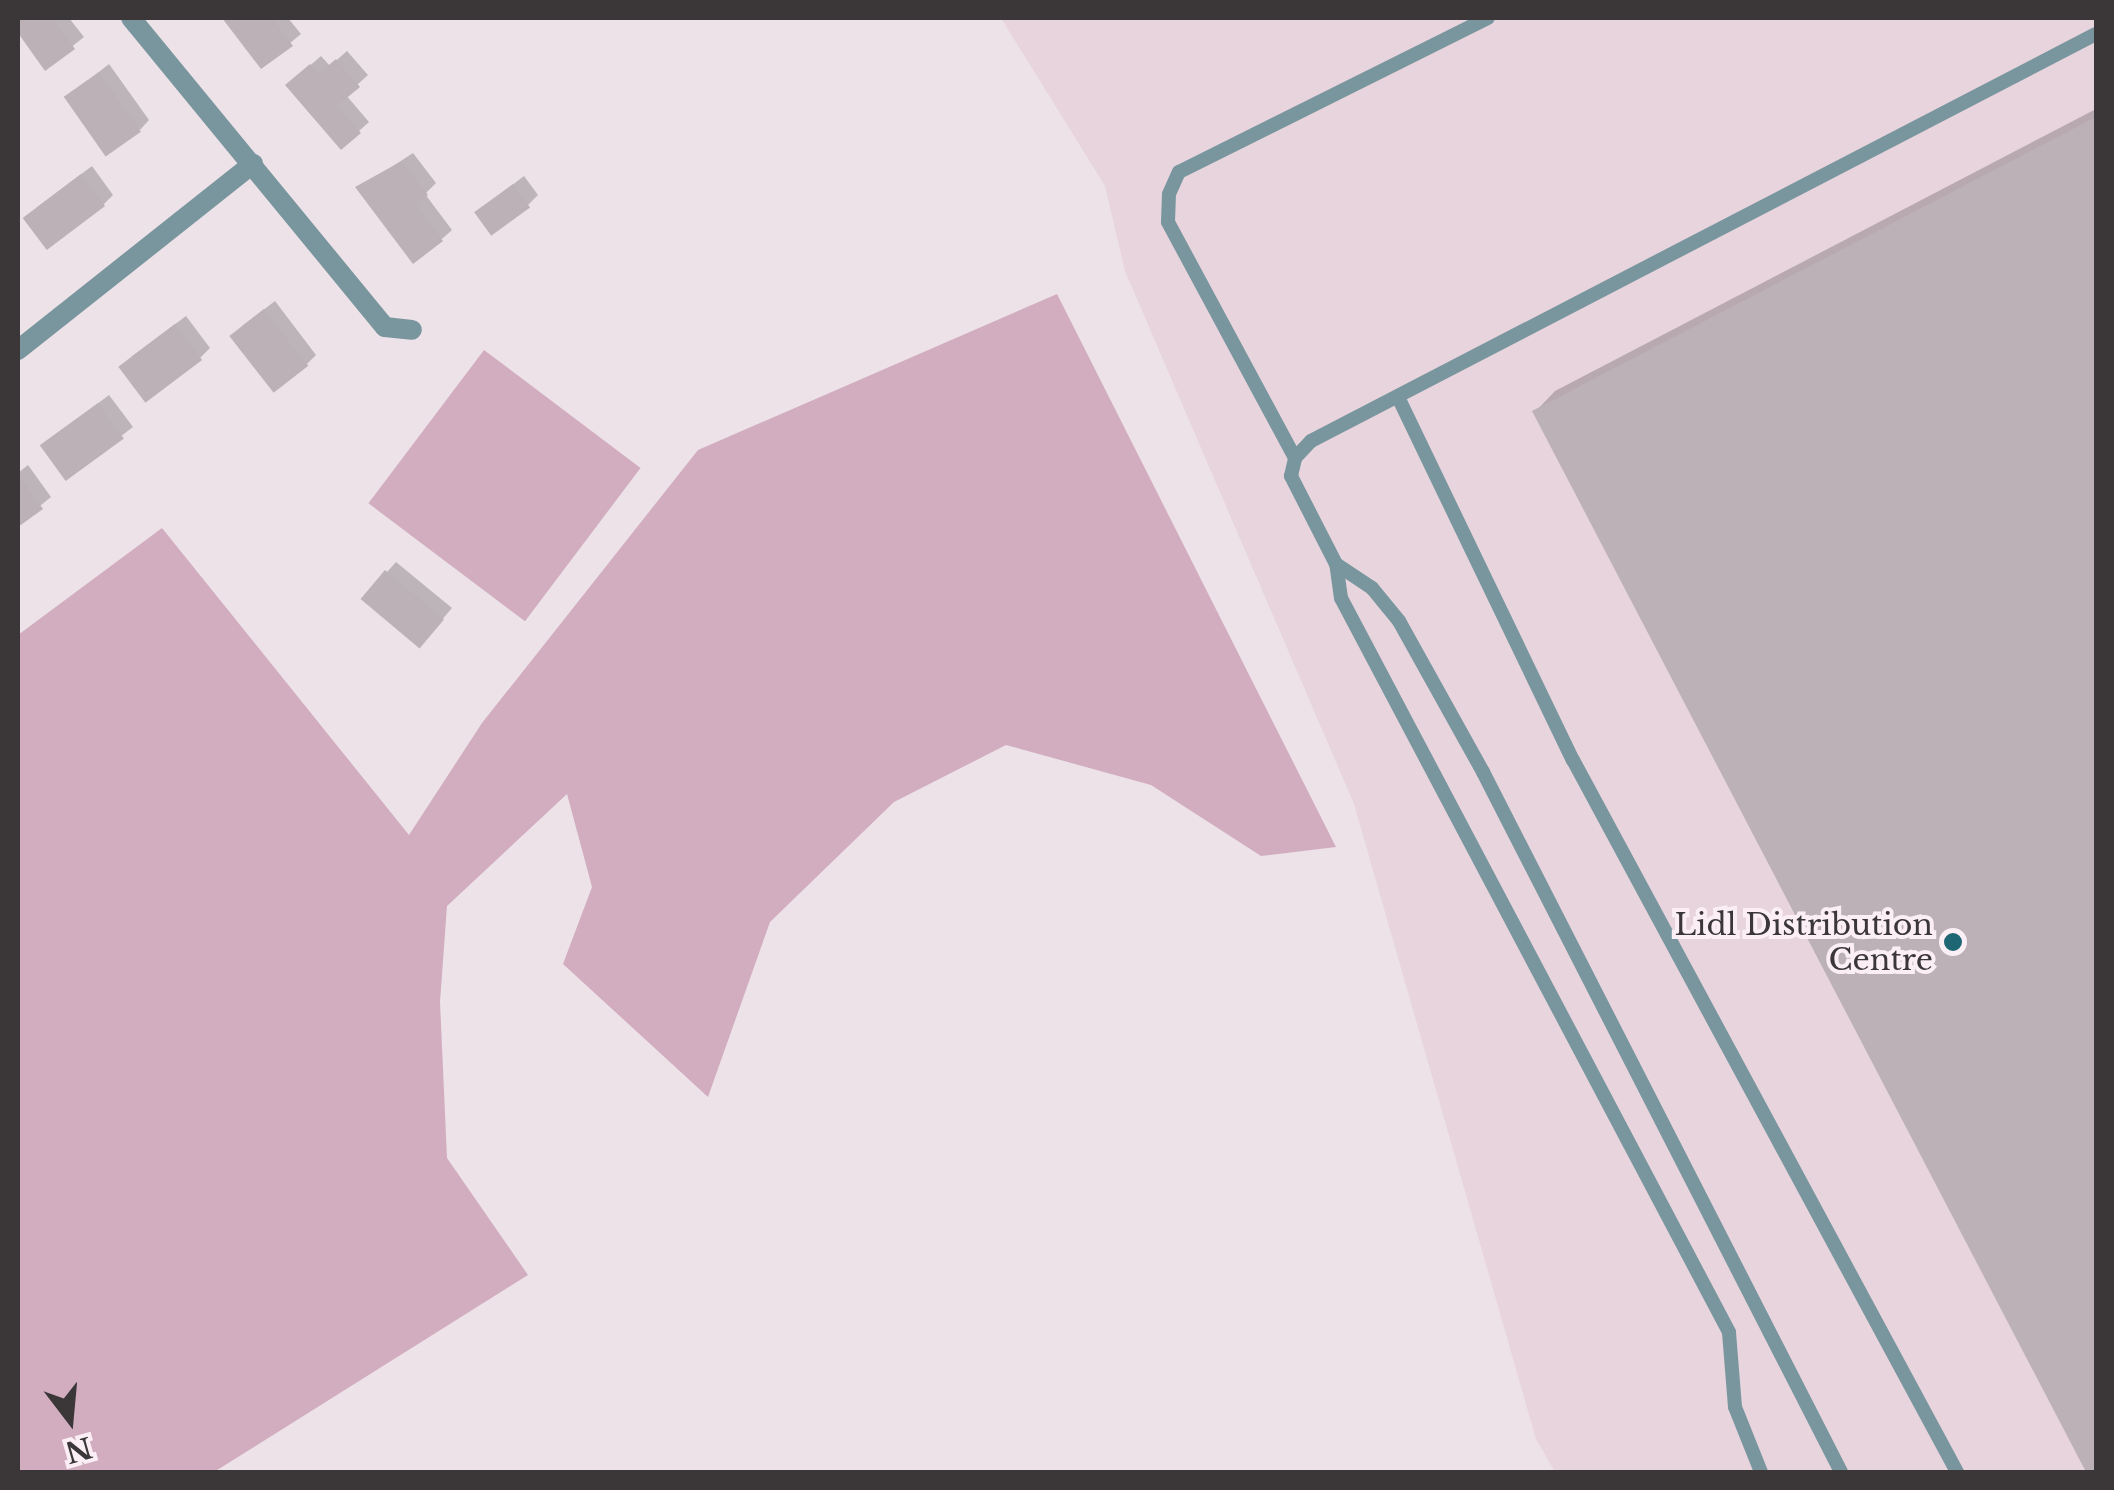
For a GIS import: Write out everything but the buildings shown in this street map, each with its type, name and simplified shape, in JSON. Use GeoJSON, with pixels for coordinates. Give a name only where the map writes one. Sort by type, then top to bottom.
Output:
{"type":"FeatureCollection","features":[{"type":"Feature","properties":{"kind":"street"},"geometry":{"type":"LineString","coordinates":[[131,18],[385,327],[412,330]]}},
{"type":"Feature","properties":{"kind":"street"},"geometry":{"type":"LineString","coordinates":[[18,350],[253,164]]}},
{"type":"Feature","properties":{"kind":"lane"},"geometry":{"type":"LineString","coordinates":[[1295,458],[1168,222],[1169,194],[1180,172],[1488,18]]}},
{"type":"Feature","properties":{"kind":"lane"},"geometry":{"type":"LineString","coordinates":[[1761,1472],[1735,1408],[1729,1332],[1341,598],[1336,564],[1291,476],[1295,458],[1311,441],[2096,34]]}},
{"type":"Feature","properties":{"kind":"lane"},"geometry":{"type":"LineString","coordinates":[[1398,397],[1573,760],[1956,1472]]}},
{"type":"Feature","properties":{"kind":"lane"},"geometry":{"type":"LineString","coordinates":[[1336,564],[1372,588],[1399,621],[1483,772],[1841,1472]]}},
{"type":"Feature","properties":{"kind":"shaded area"},"geometry":{"type":"Polygon","coordinates":[[[1001,18],[2096,18],[2096,1472],[1555,1472],[1536,1439],[1354,804],[1125,271],[1105,186],[1001,18]]]}},
{"type":"Feature","properties":{"kind":"shaded area"},"geometry":{"type":"Polygon","coordinates":[[[1057,294],[1336,847],[1261,856],[1151,785],[1006,745],[894,802],[770,922],[708,1097],[563,964],[592,887],[567,794],[447,906],[440,1002],[447,1158],[528,1275],[214,1472],[18,1472],[18,635],[162,528],[409,835],[482,723],[698,450],[1057,294]]]}},
{"type":"Feature","properties":{"kind":"shaded area"},"geometry":{"type":"Polygon","coordinates":[[[484,350],[641,468],[525,621],[368,503],[484,350]]]}},
{"type":"Feature","properties":{"kind":"place","name":"Lidl Distribution Centre"},"geometry":{"type":"Point","coordinates":[1953,942]}}]}
